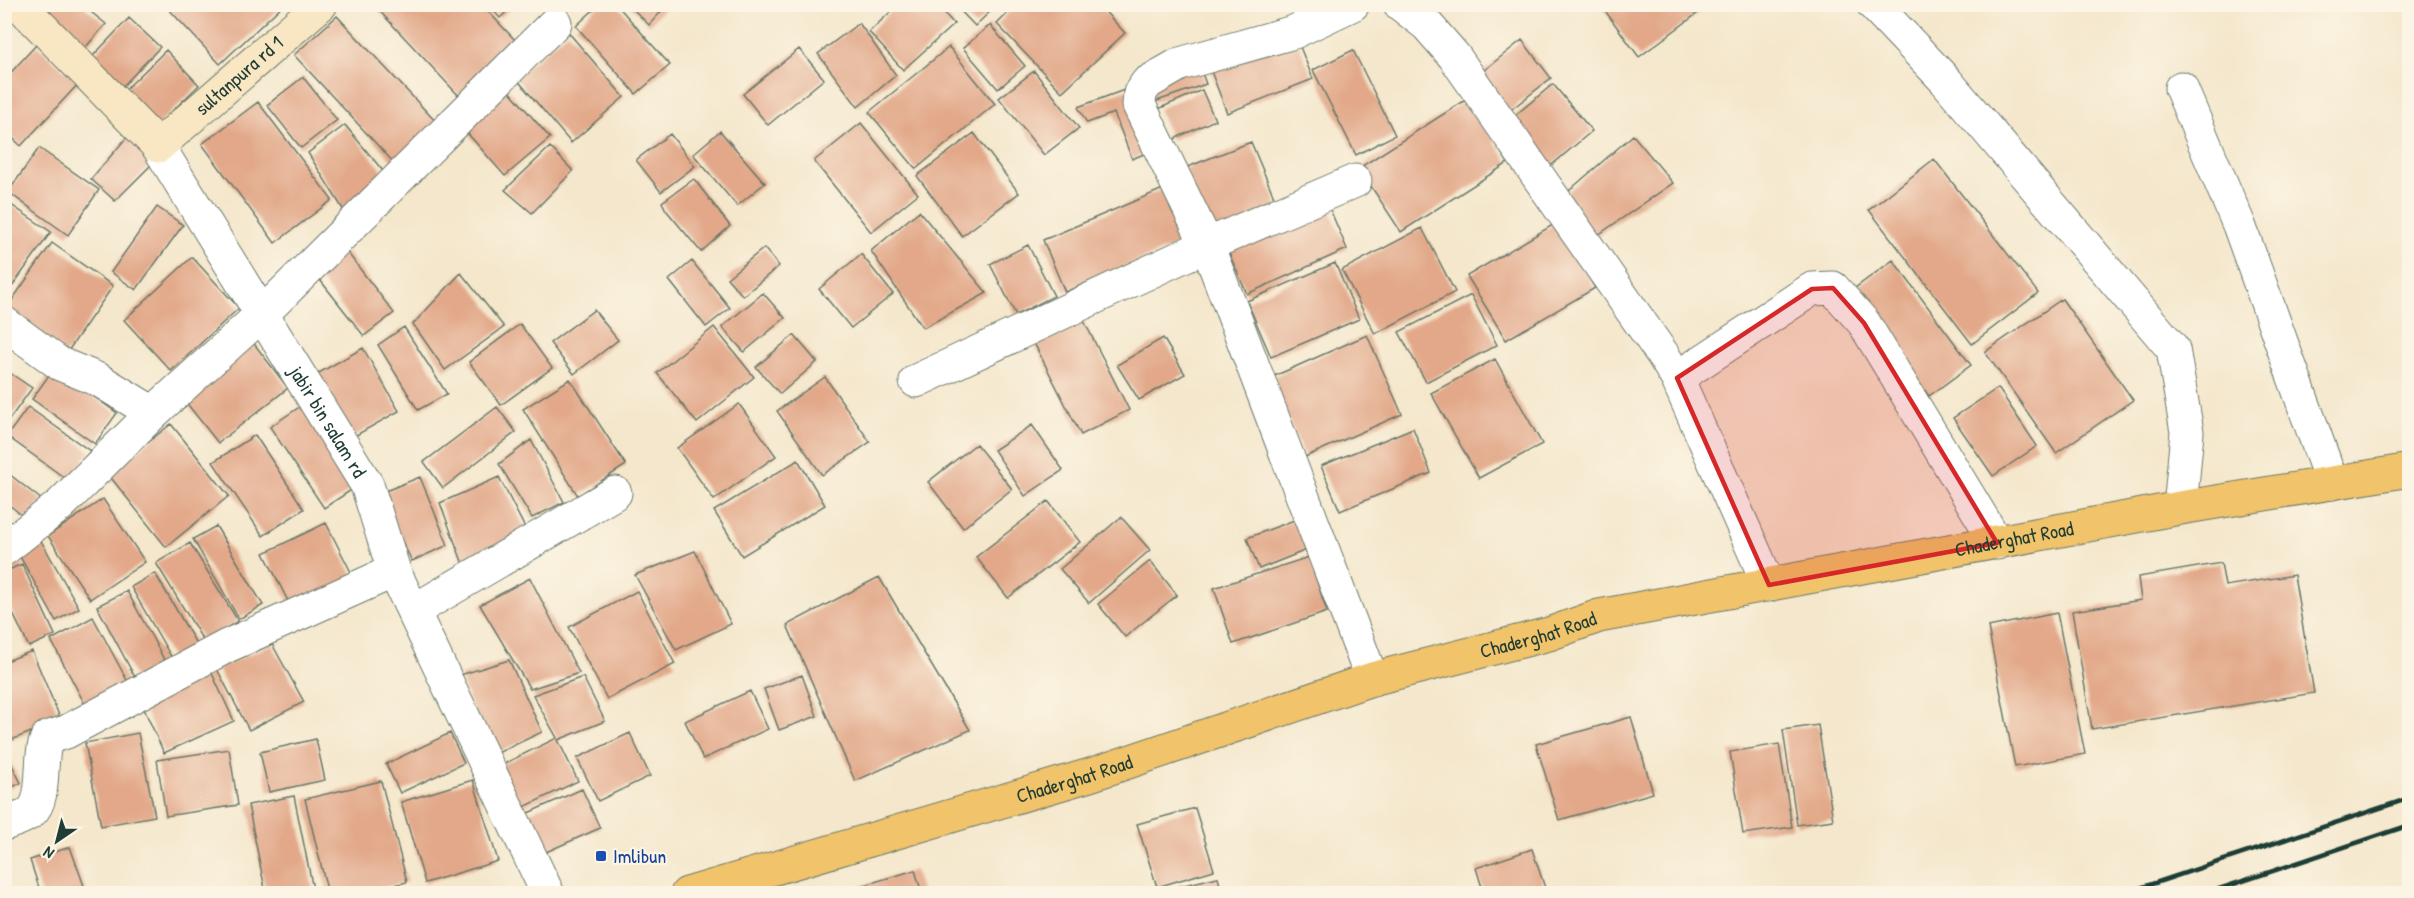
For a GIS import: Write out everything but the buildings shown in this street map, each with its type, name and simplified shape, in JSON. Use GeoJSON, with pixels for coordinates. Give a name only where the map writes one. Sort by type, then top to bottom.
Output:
{"type":"FeatureCollection","features":[{"type":"Feature","properties":{"kind":"main road","name":"Chaderghat Road"},"geometry":{"type":"LineString","coordinates":[[687,894],[1090,775],[1372,679],[1549,634],[1599,616],[2180,508],[2409,470]]}},
{"type":"Feature","properties":{"kind":"street","name":"jabir bin salam rd"},"geometry":{"type":"LineString","coordinates":[[19,4],[158,146],[367,485],[394,571],[415,610],[548,894]]}},
{"type":"Feature","properties":{"kind":"street","name":"sultanpura rd 1"},"geometry":{"type":"LineString","coordinates":[[158,146],[321,4]]}},
{"type":"Feature","properties":{"kind":"street"},"geometry":{"type":"LineString","coordinates":[[1353,4],[1302,14],[1294,32],[1179,64],[1147,83],[1140,93],[1139,105],[1207,245],[1372,679]]}},
{"type":"Feature","properties":{"kind":"street"},"geometry":{"type":"LineString","coordinates":[[1400,4],[1427,25],[1454,56],[1664,355],[1677,378],[1769,585]]}},
{"type":"Feature","properties":{"kind":"street"},"geometry":{"type":"LineString","coordinates":[[1873,4],[1946,81],[2174,349],[2187,432],[2180,508]]}},
{"type":"Feature","properties":{"kind":"street"},"geometry":{"type":"LineString","coordinates":[[4,549],[60,505],[153,413],[261,315],[555,23]]}},
{"type":"Feature","properties":{"kind":"street"},"geometry":{"type":"LineString","coordinates":[[2181,88],[2239,225],[2332,483]]}},
{"type":"Feature","properties":{"kind":"street"},"geometry":{"type":"LineString","coordinates":[[916,381],[1207,245],[1355,181]]}},
{"type":"Feature","properties":{"kind":"street"},"geometry":{"type":"LineString","coordinates":[[1677,378],[1812,289],[1833,288],[1864,323],[1997,543]]}},
{"type":"Feature","properties":{"kind":"street"},"geometry":{"type":"LineString","coordinates":[[4,323],[60,364],[99,380],[153,413]]}},
{"type":"Feature","properties":{"kind":"street"},"geometry":{"type":"LineString","coordinates":[[415,610],[615,493]]}},
{"type":"Feature","properties":{"kind":"street"},"geometry":{"type":"LineString","coordinates":[[4,824],[30,812],[38,802],[42,748],[46,738],[66,732],[227,646],[394,571]]}},
{"type":"Feature","properties":{"kind":"highlighted area"},"geometry":{"type":"Polygon","coordinates":[[[1833,288],[1864,323],[1997,543],[1769,585],[1677,378],[1812,289],[1833,288]]]}},
{"type":"Feature","properties":{"kind":"railway"},"geometry":{"type":"LineString","coordinates":[[2122,894],[2410,798]]}},
{"type":"Feature","properties":{"kind":"railway"},"geometry":{"type":"LineString","coordinates":[[2204,894],[2410,825]]}},
{"type":"Feature","properties":{"kind":"place","name":"Imlibun"},"geometry":{"type":"Point","coordinates":[601,856]}}]}
